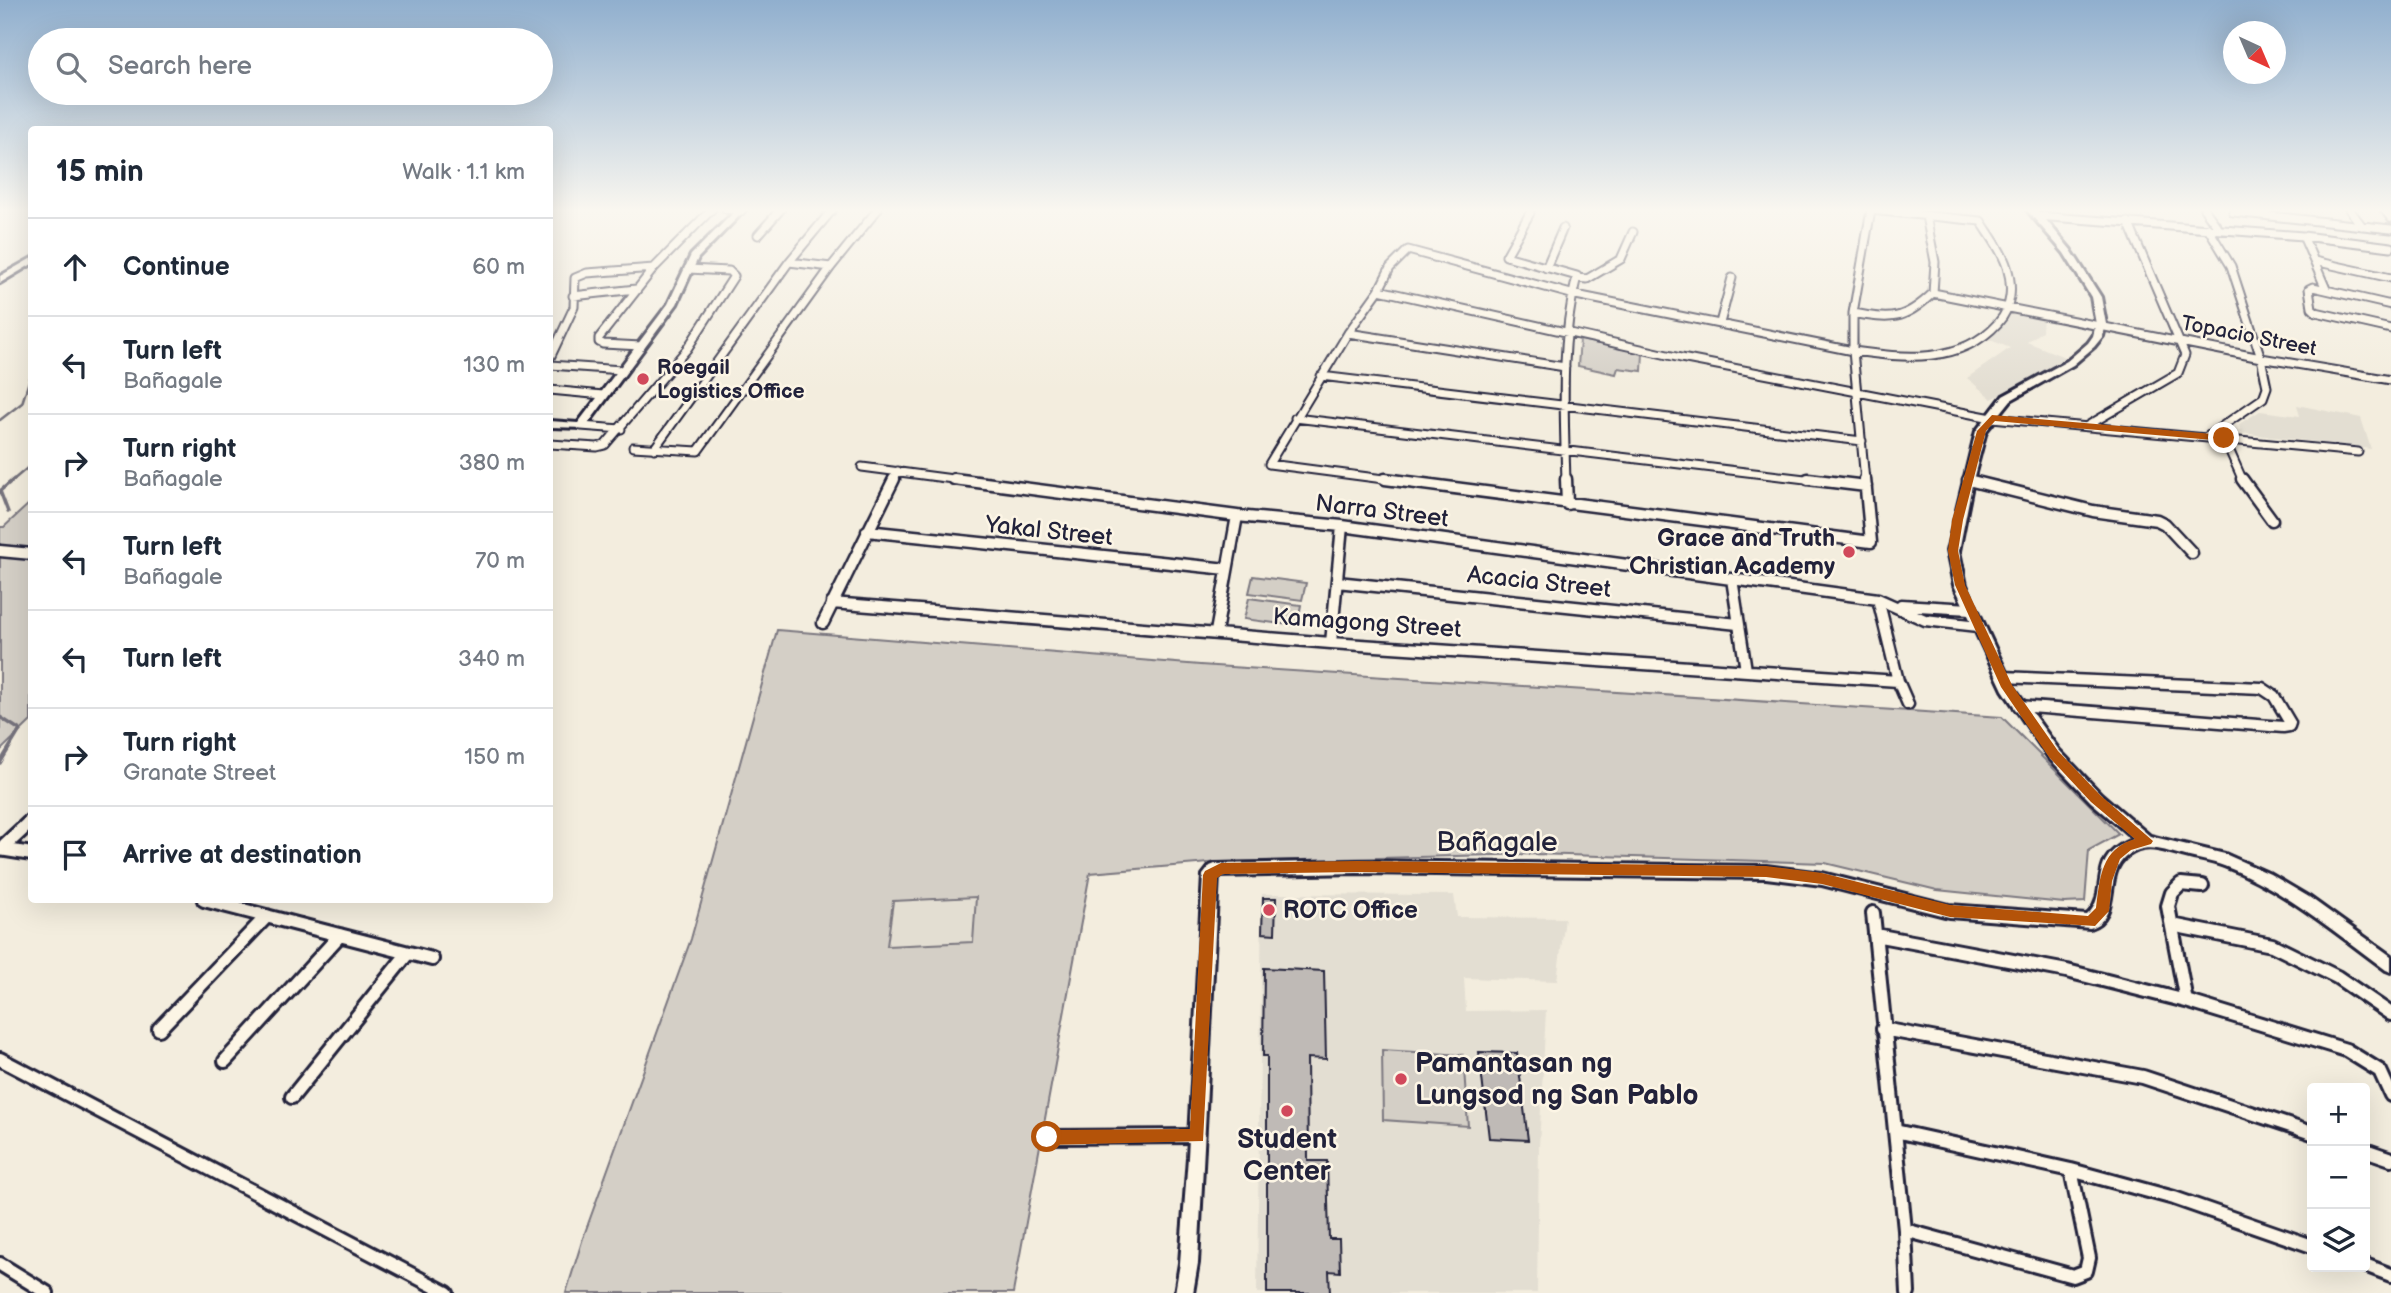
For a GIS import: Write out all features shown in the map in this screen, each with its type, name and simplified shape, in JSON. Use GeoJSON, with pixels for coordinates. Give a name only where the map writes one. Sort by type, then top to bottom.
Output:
{"type":"FeatureCollection","features":[{"type":"Feature","properties":{"kind":"street"},"geometry":{"type":"LineString","coordinates":[[0,281],[18,269]]}},
{"type":"Feature","properties":{"kind":"street"},"geometry":{"type":"LineString","coordinates":[[553,352],[574,307],[575,278],[579,274],[637,269]]}},
{"type":"Feature","properties":{"kind":"street"},"geometry":{"type":"LineString","coordinates":[[641,346],[599,342],[599,338],[653,269]]}},
{"type":"Feature","properties":{"kind":"street"},"geometry":{"type":"LineString","coordinates":[[581,426],[672,304],[688,269]]}},
{"type":"Feature","properties":{"kind":"street"},"geometry":{"type":"LineString","coordinates":[[553,444],[597,447],[605,445],[687,349],[734,276],[729,271],[695,269]]}},
{"type":"Feature","properties":{"kind":"street"},"geometry":{"type":"LineString","coordinates":[[654,449],[784,269]]}},
{"type":"Feature","properties":{"kind":"street"},"geometry":{"type":"LineString","coordinates":[[633,447],[698,451],[829,269]]}},
{"type":"Feature","properties":{"kind":"street"},"geometry":{"type":"LineString","coordinates":[[1389,269],[1269,464],[1871,542],[1853,351],[1853,313],[1861,269]]}},
{"type":"Feature","properties":{"kind":"street"},"geometry":{"type":"LineString","coordinates":[[1480,269],[1572,294],[1853,351],[1899,357],[1945,355],[1975,345],[1991,334],[2010,308],[2008,269]]}},
{"type":"Feature","properties":{"kind":"street"},"geometry":{"type":"LineString","coordinates":[[1553,269],[1573,273],[1576,278],[1565,367],[1567,504]]}},
{"type":"Feature","properties":{"kind":"street"},"geometry":{"type":"LineString","coordinates":[[1576,278],[1587,279],[1605,269]]}},
{"type":"Feature","properties":{"kind":"street"},"geometry":{"type":"LineString","coordinates":[[1853,313],[1899,319],[1912,313],[1933,293],[1935,269]]}},
{"type":"Feature","properties":{"kind":"street"},"geometry":{"type":"LineString","coordinates":[[2079,269],[2096,297],[2101,324],[2098,336],[2070,363],[2007,398],[1981,431],[1953,551],[1960,585],[1970,609],[2019,706],[2054,754],[2096,798],[2146,841],[2225,860],[2265,878],[2304,901],[2391,965]]}},
{"type":"Feature","properties":{"kind":"street"},"geometry":{"type":"LineString","coordinates":[[2087,426],[2178,373],[2185,355],[2149,269]]}},
{"type":"Feature","properties":{"kind":"street"},"geometry":{"type":"LineString","coordinates":[[2208,436],[2263,398],[2267,387],[2261,358],[2232,269]]}},
{"type":"Feature","properties":{"kind":"street"},"geometry":{"type":"LineString","coordinates":[[2318,269],[2326,289]]}},
{"type":"Feature","properties":{"kind":"street"},"geometry":{"type":"LineString","coordinates":[[2352,269],[2391,278]]}},
{"type":"Feature","properties":{"kind":"street"},"geometry":{"type":"LineString","coordinates":[[1720,324],[1732,278]]}},
{"type":"Feature","properties":{"kind":"street"},"geometry":{"type":"LineString","coordinates":[[573,296],[636,289]]}},
{"type":"Feature","properties":{"kind":"street"},"geometry":{"type":"LineString","coordinates":[[2391,304],[2326,289],[2309,289],[2312,308],[2316,312],[2391,329]]}},
{"type":"Feature","properties":{"kind":"street"},"geometry":{"type":"LineString","coordinates":[[1379,290],[1568,334],[1857,394],[1992,418],[2358,452]]}},
{"type":"Feature","properties":{"kind":"street","name":"Topacio Street"},"geometry":{"type":"LineString","coordinates":[[1933,293],[2101,324],[2261,358],[2391,380]]}},
{"type":"Feature","properties":{"kind":"street"},"geometry":{"type":"LineString","coordinates":[[1348,333],[1565,367]]}},
{"type":"Feature","properties":{"kind":"street"},"geometry":{"type":"LineString","coordinates":[[553,365],[622,370]]}},
{"type":"Feature","properties":{"kind":"street"},"geometry":{"type":"LineString","coordinates":[[1321,376],[1565,403],[1863,441]]}},
{"type":"Feature","properties":{"kind":"street"},"geometry":{"type":"LineString","coordinates":[[553,390],[603,395]]}},
{"type":"Feature","properties":{"kind":"street"},"geometry":{"type":"LineString","coordinates":[[1295,418],[1866,486]]}},
{"type":"Feature","properties":{"kind":"street"},"geometry":{"type":"LineString","coordinates":[[553,424],[621,429]]}},
{"type":"Feature","properties":{"kind":"street"},"geometry":{"type":"LineString","coordinates":[[2224,438],[2244,483],[2272,520]]}},
{"type":"Feature","properties":{"kind":"street","name":"Narra Street"},"geometry":{"type":"LineString","coordinates":[[862,467],[1237,516],[1342,526],[1878,599],[1925,620],[1978,626]]}},
{"type":"Feature","properties":{"kind":"street"},"geometry":{"type":"LineString","coordinates":[[822,623],[898,471]]}},
{"type":"Feature","properties":{"kind":"street"},"geometry":{"type":"LineString","coordinates":[[1968,480],[2093,511],[2157,520],[2165,524],[2192,553]]}},
{"type":"Feature","properties":{"kind":"street"},"geometry":{"type":"LineString","coordinates":[[1216,632],[1237,516]]}},
{"type":"Feature","properties":{"kind":"street"},"geometry":{"type":"LineString","coordinates":[[1331,643],[1342,526]]}},
{"type":"Feature","properties":{"kind":"street","name":"Yakal Street"},"geometry":{"type":"LineString","coordinates":[[867,531],[1227,569]]}},
{"type":"Feature","properties":{"kind":"street"},"geometry":{"type":"LineString","coordinates":[[0,551],[28,554]]}},
{"type":"Feature","properties":{"kind":"street"},"geometry":{"type":"LineString","coordinates":[[1732,579],[1746,670]]}},
{"type":"Feature","properties":{"kind":"street","name":"Acacia Street"},"geometry":{"type":"LineString","coordinates":[[1337,582],[1738,624]]}},
{"type":"Feature","properties":{"kind":"street"},"geometry":{"type":"LineString","coordinates":[[1878,599],[1898,681],[1908,704]]}},
{"type":"Feature","properties":{"kind":"street","name":"Kamagong Street"},"geometry":{"type":"LineString","coordinates":[[832,603],[1331,643],[1898,681]]}},
{"type":"Feature","properties":{"kind":"street","name":"Narra Street"},"geometry":{"type":"LineString","coordinates":[[1896,605],[1970,609]]}},
{"type":"Feature","properties":{"kind":"street"},"geometry":{"type":"LineString","coordinates":[[2003,677],[2262,688],[2274,696],[2290,723],[2289,726],[2283,726],[2019,706]]}},
{"type":"Feature","properties":{"kind":"street"},"geometry":{"type":"LineString","coordinates":[[1,849],[28,824]]}},
{"type":"Feature","properties":{"kind":"street","name":"Bañagale"},"geometry":{"type":"LineString","coordinates":[[1184,1293],[1189,1262],[1197,1136],[1210,875],[1215,870],[1371,867],[1766,872],[1822,879],[1950,911],[2090,922],[2102,911],[2106,881],[2115,856],[2127,846],[2146,841]]}},
{"type":"Feature","properties":{"kind":"street"},"geometry":{"type":"LineString","coordinates":[[1,849],[28,854]]}},
{"type":"Feature","properties":{"kind":"street"},"geometry":{"type":"LineString","coordinates":[[2186,1001],[2168,906],[2172,893],[2181,884],[2202,886]]}},
{"type":"Feature","properties":{"kind":"street"},"geometry":{"type":"LineString","coordinates":[[216,903],[432,959]]}},
{"type":"Feature","properties":{"kind":"street"},"geometry":{"type":"LineString","coordinates":[[1873,913],[1905,1230],[1908,1293]]}},
{"type":"Feature","properties":{"kind":"street"},"geometry":{"type":"LineString","coordinates":[[159,1030],[267,916]]}},
{"type":"Feature","properties":{"kind":"street"},"geometry":{"type":"LineString","coordinates":[[2172,925],[2272,945],[2337,977],[2391,1014]]}},
{"type":"Feature","properties":{"kind":"street"},"geometry":{"type":"LineString","coordinates":[[225,1061],[340,935]]}},
{"type":"Feature","properties":{"kind":"street"},"geometry":{"type":"LineString","coordinates":[[1875,935],[2067,971],[2186,1001],[2346,1050],[2380,1071],[2391,1095]]}},
{"type":"Feature","properties":{"kind":"street"},"geometry":{"type":"LineString","coordinates":[[292,1097],[408,953]]}},
{"type":"Feature","properties":{"kind":"street"},"geometry":{"type":"LineString","coordinates":[[1883,1029],[2143,1077],[2307,1131]]}},
{"type":"Feature","properties":{"kind":"street"},"geometry":{"type":"LineString","coordinates":[[0,1059],[447,1293]]}},
{"type":"Feature","properties":{"kind":"street"},"geometry":{"type":"LineString","coordinates":[[1895,1131],[2071,1170],[2174,1198],[2307,1244]]}},
{"type":"Feature","properties":{"kind":"street"},"geometry":{"type":"LineString","coordinates":[[1047,1137],[1197,1136]]}},
{"type":"Feature","properties":{"kind":"street"},"geometry":{"type":"LineString","coordinates":[[2370,1152],[2391,1159]]}},
{"type":"Feature","properties":{"kind":"street"},"geometry":{"type":"LineString","coordinates":[[1905,1230],[2073,1276],[2086,1271],[2089,1258],[2071,1170]]}},
{"type":"Feature","properties":{"kind":"street"},"geometry":{"type":"LineString","coordinates":[[0,1264],[47,1293]]}},
{"type":"Feature","properties":{"kind":"street"},"geometry":{"type":"LineString","coordinates":[[2370,1267],[2391,1275]]}},
{"type":"Feature","properties":{"kind":"shaded area"},"geometry":{"type":"Polygon","coordinates":[[[2009,311],[2043,316],[2042,331],[2027,342],[2067,358],[1992,399],[1967,378],[2010,348],[1988,339],[2009,311]]]}},
{"type":"Feature","properties":{"kind":"shaded area"},"geometry":{"type":"Polygon","coordinates":[[[1580,340],[1643,353],[1642,371],[1618,368],[1616,374],[1578,366],[1580,340]]]}},
{"type":"Feature","properties":{"kind":"shaded area"},"geometry":{"type":"Polygon","coordinates":[[[2297,405],[2361,418],[2371,449],[2241,433],[2239,424],[2260,411],[2300,416],[2297,405]]]}},
{"type":"Feature","properties":{"kind":"shaded area"},"geometry":{"type":"Polygon","coordinates":[[[28,505],[28,724],[0,751],[0,527],[4,527],[28,505]]]}},
{"type":"Feature","properties":{"kind":"shaded area"},"geometry":{"type":"Polygon","coordinates":[[[1253,576],[1306,583],[1302,600],[1249,593],[1253,576]]]}},
{"type":"Feature","properties":{"kind":"shaded area"},"geometry":{"type":"Polygon","coordinates":[[[1249,598],[1301,605],[1297,626],[1244,619],[1249,598]]]}},
{"type":"Feature","properties":{"kind":"shaded area"},"geometry":{"type":"Polygon","coordinates":[[[777,630],[1200,665],[2002,717],[2119,834],[2089,850],[2085,902],[2064,903],[1937,890],[1825,863],[1534,854],[1221,862],[1090,873],[1013,1293],[566,1293],[583,1238],[691,939],[777,630]],[[976,897],[893,901],[887,946],[973,942],[976,897]]]}},
{"type":"Feature","properties":{"kind":"shaded area","name":"Pamantasan ng Lungsod ng San Pablo"},"geometry":{"type":"Polygon","coordinates":[[[1262,894],[1454,895],[1457,917],[1565,918],[1557,981],[1464,978],[1466,1011],[1546,1010],[1539,1147],[1537,1293],[1257,1293],[1262,894]]]}},
{"type":"Feature","properties":{"kind":"shaded area"},"geometry":{"type":"Polygon","coordinates":[[[976,896],[973,943],[887,947],[893,901],[976,896]]]}},
{"type":"Feature","properties":{"kind":"shaded area"},"geometry":{"type":"Polygon","coordinates":[[[1382,1050],[1463,1055],[1468,1126],[1383,1120],[1382,1050]]]}},
{"type":"Feature","properties":{"kind":"building","name":"ROTC Office"},"geometry":{"type":"Polygon","coordinates":[[[1263,898],[1276,898],[1275,934],[1262,933],[1263,898]]]}},
{"type":"Feature","properties":{"kind":"building"},"geometry":{"type":"Polygon","coordinates":[[[1264,968],[1324,971],[1326,1059],[1307,1058],[1308,1161],[1327,1161],[1329,1239],[1339,1239],[1340,1272],[1329,1271],[1330,1293],[1267,1293],[1267,1056],[1263,1056],[1264,968]]]}},
{"type":"Feature","properties":{"kind":"building"},"geometry":{"type":"Polygon","coordinates":[[[1479,1052],[1517,1053],[1528,1140],[1489,1138],[1479,1052]]]}},
{"type":"Feature","properties":{"kind":"waterway"},"geometry":{"type":"LineString","coordinates":[[0,420],[22,403],[28,384]]}},
{"type":"Feature","properties":{"kind":"waterway"},"geometry":{"type":"LineString","coordinates":[[12,481],[28,467]]}},
{"type":"Feature","properties":{"kind":"waterway"},"geometry":{"type":"LineString","coordinates":[[8,512],[0,491],[14,479]]}},
{"type":"Feature","properties":{"kind":"waterway"},"geometry":{"type":"LineString","coordinates":[[0,717],[20,730],[0,763]]}},
{"type":"Feature","properties":{"kind":"place","name":"Roegail Logistics Office"},"geometry":{"type":"Point","coordinates":[643,379]}},
{"type":"Feature","properties":{"kind":"place","name":"Grace and Truth Christian Academy"},"geometry":{"type":"Point","coordinates":[1849,552]}},
{"type":"Feature","properties":{"kind":"place","name":"ROTC Office"},"geometry":{"type":"Point","coordinates":[1269,910]}},
{"type":"Feature","properties":{"kind":"place","name":"Pamantasan ng Lungsod ng San Pablo"},"geometry":{"type":"Point","coordinates":[1401,1079]}},
{"type":"Feature","properties":{"kind":"place","name":"Student Center"},"geometry":{"type":"Point","coordinates":[1287,1111]}},
{"type":"Feature","properties":{"kind":"route"},"geometry":{"type":"LineString","coordinates":[[1047,1137],[1197,1136],[1210,875],[1215,870],[1357,867],[1766,872],[1822,879],[1950,911],[2090,922],[2102,911],[2106,881],[2115,856],[2127,846],[2146,841],[2096,798],[2054,754],[2019,706],[2007,687],[1960,585],[1953,551],[1958,520],[1981,431],[1992,418],[2224,438]]}}]}
